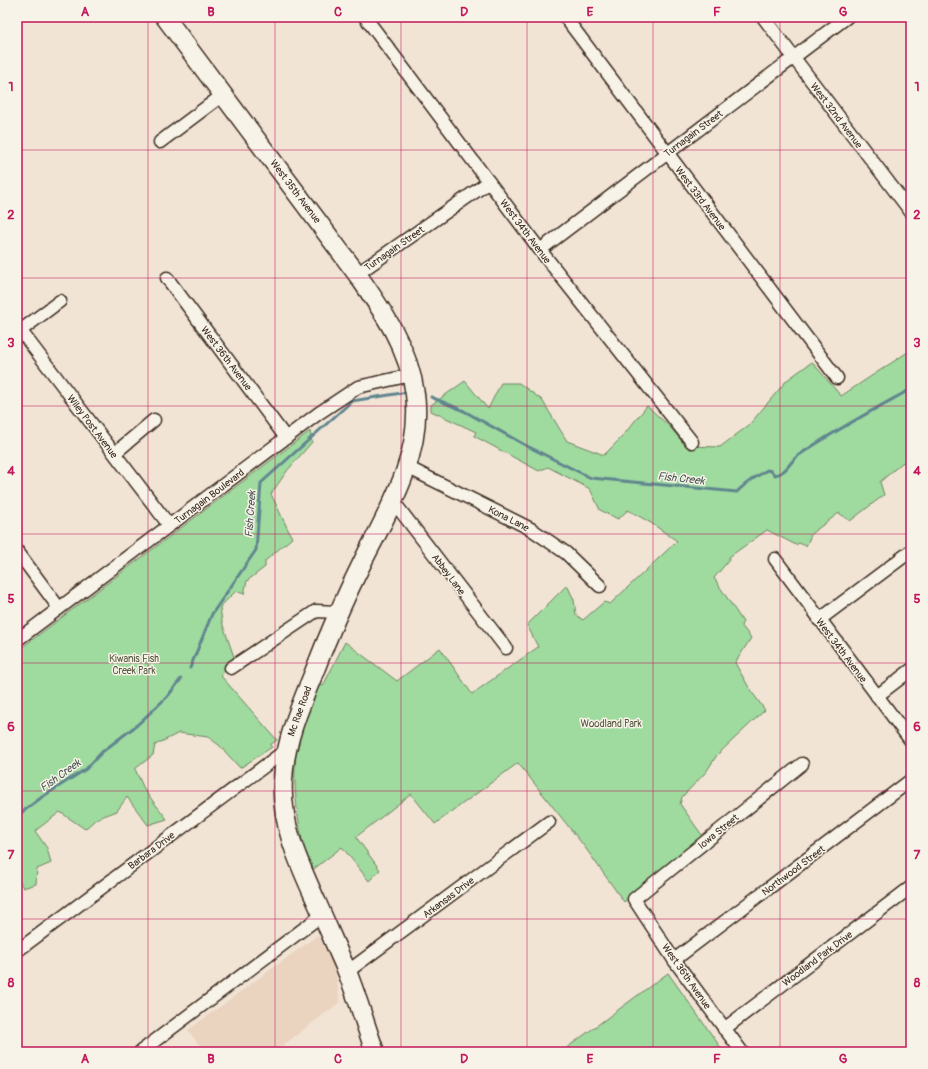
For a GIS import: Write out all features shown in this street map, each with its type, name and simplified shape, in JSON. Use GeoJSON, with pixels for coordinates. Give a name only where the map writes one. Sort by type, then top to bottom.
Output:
{"type":"FeatureCollection","features":[{"type":"Feature","properties":{"kind":"street","name":"West 35th Avenue"},"geometry":{"type":"LineString","coordinates":[[165,17],[358,274],[386,315],[403,348],[411,375]]}},
{"type":"Feature","properties":{"kind":"street","name":"West 34th Avenue"},"geometry":{"type":"LineString","coordinates":[[365,17],[540,250],[692,442]]}},
{"type":"Feature","properties":{"kind":"street","name":"West 33rd Avenue"},"geometry":{"type":"LineString","coordinates":[[565,17],[837,378]]}},
{"type":"Feature","properties":{"kind":"street","name":"West 32nd Avenue"},"geometry":{"type":"LineString","coordinates":[[764,17],[911,212]]}},
{"type":"Feature","properties":{"kind":"street","name":"Turnagain Street"},"geometry":{"type":"LineString","coordinates":[[540,250],[847,17]]}},
{"type":"Feature","properties":{"kind":"street"},"geometry":{"type":"LineString","coordinates":[[160,142],[224,94]]}},
{"type":"Feature","properties":{"kind":"street","name":"Turnagain Street"},"geometry":{"type":"LineString","coordinates":[[358,274],[489,182]]}},
{"type":"Feature","properties":{"kind":"street","name":"West 36th Avenue"},"geometry":{"type":"LineString","coordinates":[[167,278],[286,438]]}},
{"type":"Feature","properties":{"kind":"street"},"geometry":{"type":"LineString","coordinates":[[19,328],[60,301]]}},
{"type":"Feature","properties":{"kind":"street","name":"Wiley Post Avenue"},"geometry":{"type":"LineString","coordinates":[[19,328],[169,525]]}},
{"type":"Feature","properties":{"kind":"street","name":"Turnagain Boulevard"},"geometry":{"type":"LineString","coordinates":[[17,640],[286,438],[358,387],[411,375]]}},
{"type":"Feature","properties":{"kind":"street","name":"Mc Rae Road"},"geometry":{"type":"LineString","coordinates":[[375,1052],[347,972],[294,853],[287,828],[283,781],[286,750],[301,704],[338,612],[393,501],[407,467],[418,423],[415,393],[411,375]]}},
{"type":"Feature","properties":{"kind":"street"},"geometry":{"type":"LineString","coordinates":[[114,453],[154,420]]}},
{"type":"Feature","properties":{"kind":"street","name":"Kona Lane"},"geometry":{"type":"LineString","coordinates":[[407,467],[531,529],[566,553],[600,586]]}},
{"type":"Feature","properties":{"kind":"street","name":"Abbey Lane"},"geometry":{"type":"LineString","coordinates":[[393,501],[506,648]]}},
{"type":"Feature","properties":{"kind":"street"},"geometry":{"type":"LineString","coordinates":[[17,551],[59,608]]}},
{"type":"Feature","properties":{"kind":"street"},"geometry":{"type":"LineString","coordinates":[[819,620],[911,551]]}},
{"type":"Feature","properties":{"kind":"street","name":"West 34th Avenue"},"geometry":{"type":"LineString","coordinates":[[775,559],[819,620],[911,741]]}},
{"type":"Feature","properties":{"kind":"street"},"geometry":{"type":"LineString","coordinates":[[231,668],[316,611],[338,612]]}},
{"type":"Feature","properties":{"kind":"street"},"geometry":{"type":"LineString","coordinates":[[877,696],[911,670]]}},
{"type":"Feature","properties":{"kind":"street","name":"Barbara Drive"},"geometry":{"type":"LineString","coordinates":[[17,951],[286,750]]}},
{"type":"Feature","properties":{"kind":"street","name":"Iowa Street"},"geometry":{"type":"LineString","coordinates":[[634,899],[802,764]]}},
{"type":"Feature","properties":{"kind":"street","name":"Northwood Street"},"geometry":{"type":"LineString","coordinates":[[674,960],[911,780]]}},
{"type":"Feature","properties":{"kind":"street","name":"Arkansas Drive"},"geometry":{"type":"LineString","coordinates":[[347,972],[549,822]]}},
{"type":"Feature","properties":{"kind":"street","name":"Woodland Park Drive"},"geometry":{"type":"LineString","coordinates":[[724,1028],[911,887]]}},
{"type":"Feature","properties":{"kind":"street","name":"West 36th Avenue"},"geometry":{"type":"LineString","coordinates":[[634,899],[674,960],[742,1052]]}},
{"type":"Feature","properties":{"kind":"street"},"geometry":{"type":"LineString","coordinates":[[140,1052],[322,915]]}},
{"type":"Feature","properties":{"kind":"shaded area"},"geometry":{"type":"Polygon","coordinates":[[[318,935],[335,968],[340,1002],[274,1052],[204,1052],[188,1030],[318,935]]]}},
{"type":"Feature","properties":{"kind":"green space","name":"Woodland Park"},"geometry":{"type":"Polygon","coordinates":[[[911,350],[911,472],[903,462],[880,482],[884,495],[850,521],[839,513],[812,533],[806,546],[799,543],[796,545],[767,530],[729,557],[729,560],[714,578],[743,622],[741,625],[751,638],[735,663],[751,691],[765,710],[717,755],[706,772],[682,797],[680,804],[704,838],[624,902],[584,846],[518,763],[435,824],[411,794],[356,837],[380,870],[369,881],[342,847],[310,872],[296,804],[295,770],[299,729],[317,684],[323,686],[345,642],[397,681],[440,648],[472,694],[538,647],[527,625],[567,585],[574,600],[576,615],[583,620],[604,602],[610,604],[677,541],[651,523],[628,510],[618,519],[600,510],[590,489],[548,467],[539,471],[474,436],[476,432],[431,411],[431,405],[465,381],[488,409],[501,383],[519,383],[542,400],[567,441],[604,455],[621,438],[647,406],[669,426],[686,446],[720,447],[749,425],[787,380],[812,362],[841,396],[911,350]]]}},
{"type":"Feature","properties":{"kind":"green space","name":"Kiwanis Fish Creek Park"},"geometry":{"type":"Polygon","coordinates":[[[310,431],[312,442],[287,471],[271,494],[292,538],[265,561],[265,567],[247,581],[244,594],[236,591],[220,607],[222,622],[234,657],[221,676],[277,740],[270,745],[272,747],[240,768],[219,745],[208,737],[179,733],[155,745],[153,755],[135,769],[145,791],[167,819],[148,825],[127,797],[117,811],[96,819],[85,829],[60,812],[35,831],[47,848],[51,863],[37,869],[36,884],[23,888],[17,876],[17,651],[310,431]]]}},
{"type":"Feature","properties":{"kind":"green space"},"geometry":{"type":"Polygon","coordinates":[[[668,973],[721,1048],[717,1052],[561,1052],[668,973]]]}},
{"type":"Feature","properties":{"kind":"waterway","name":"Fish Creek"},"geometry":{"type":"LineString","coordinates":[[431,397],[464,411],[525,445],[591,478],[737,492],[748,482],[767,470],[771,471],[775,475],[783,472],[799,455],[826,437],[911,389]]}},
{"type":"Feature","properties":{"kind":"waterway","name":"Fish Creek"},"geometry":{"type":"LineString","coordinates":[[190,668],[212,614],[256,550],[261,483],[352,401],[408,392]]}},
{"type":"Feature","properties":{"kind":"waterway","name":"Fish Creek"},"geometry":{"type":"LineString","coordinates":[[17,816],[42,797],[86,769],[102,752],[137,725],[167,697],[181,679]]}}]}
